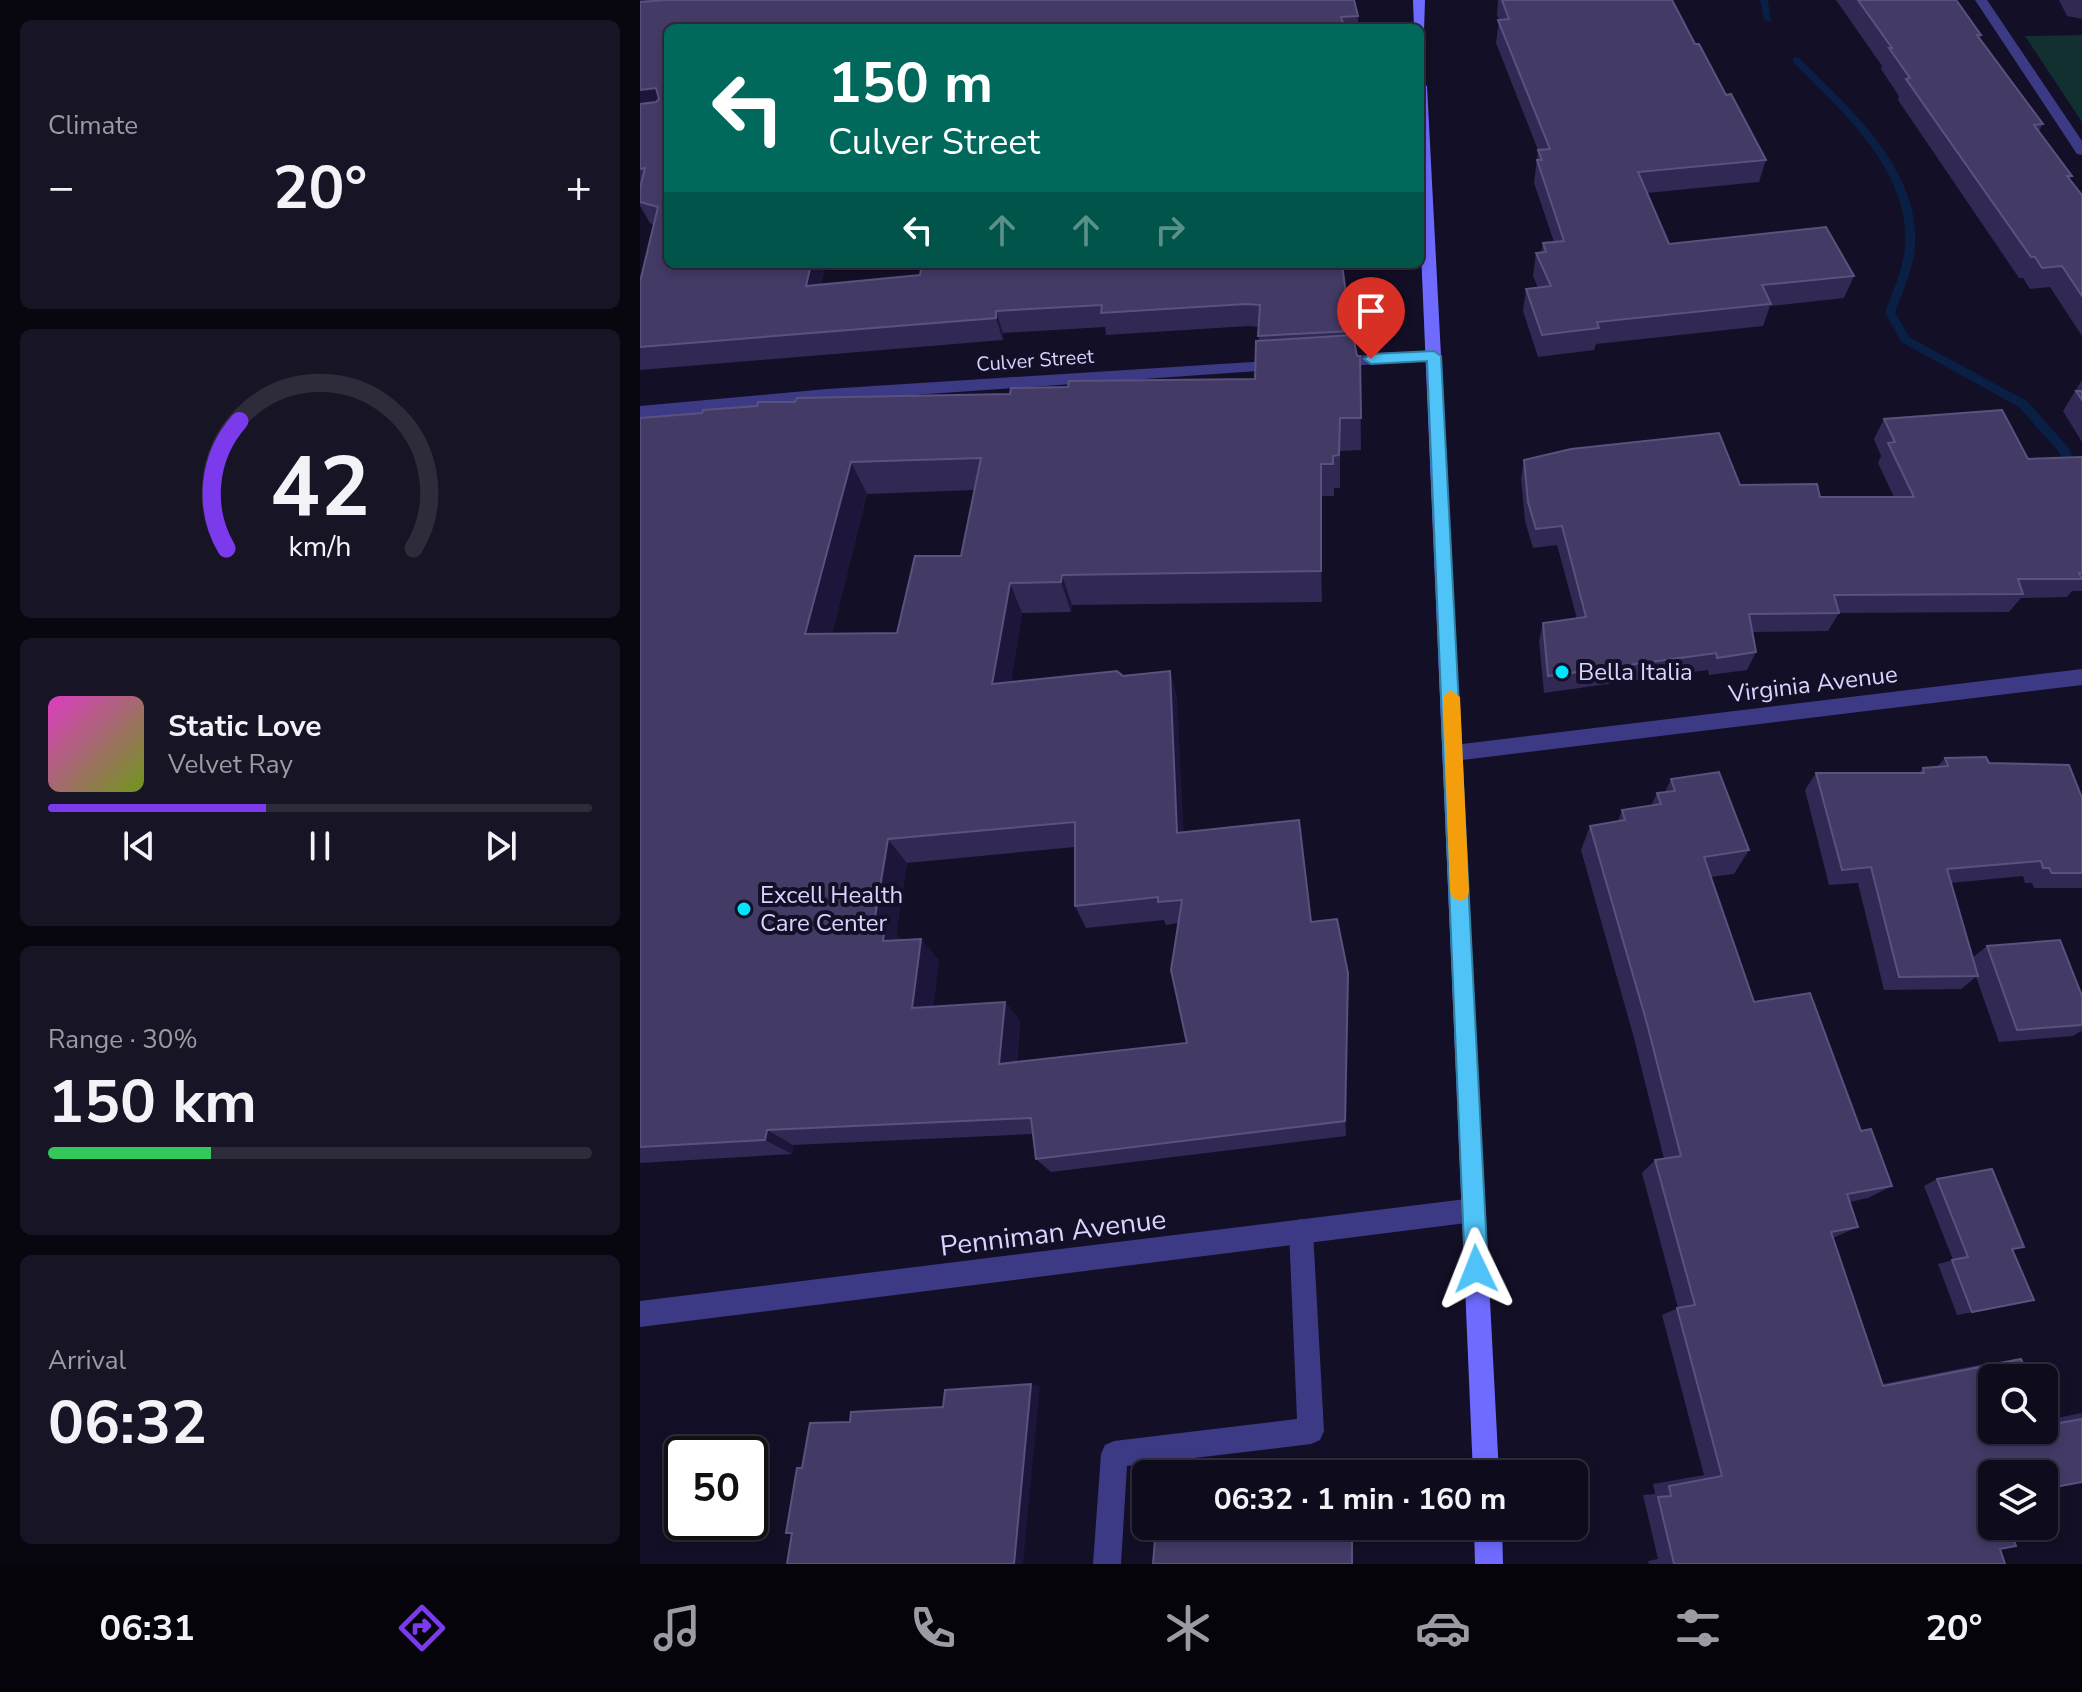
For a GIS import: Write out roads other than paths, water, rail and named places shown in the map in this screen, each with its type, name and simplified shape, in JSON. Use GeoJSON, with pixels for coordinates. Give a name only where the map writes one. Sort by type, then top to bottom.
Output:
{"type":"FeatureCollection","features":[{"type":"Feature","properties":{"kind":"main road"},"geometry":{"type":"LineString","coordinates":[[1419,0],[1420,24]]}},
{"type":"Feature","properties":{"kind":"main road"},"geometry":{"type":"LineString","coordinates":[[1424,163],[1485,1460]]}},
{"type":"Feature","properties":{"kind":"main road"},"geometry":{"type":"LineString","coordinates":[[1488,1540],[1489,1564]]}},
{"type":"Feature","properties":{"kind":"street"},"geometry":{"type":"LineString","coordinates":[[1981,0],[2082,151]]}},
{"type":"Feature","properties":{"kind":"street"},"geometry":{"type":"LineString","coordinates":[[1325,362],[1434,356]]}},
{"type":"Feature","properties":{"kind":"street","name":"Culver Street"},"geometry":{"type":"LineString","coordinates":[[640,412],[858,392],[1293,364]]}},
{"type":"Feature","properties":{"kind":"street","name":"Virginia Avenue"},"geometry":{"type":"LineString","coordinates":[[1454,753],[2082,677]]}},
{"type":"Feature","properties":{"kind":"street","name":"Penniman Avenue"},"geometry":{"type":"LineString","coordinates":[[640,1314],[1474,1210]]}},
{"type":"Feature","properties":{"kind":"street"},"geometry":{"type":"LineString","coordinates":[[1107,1564],[1114,1454],[1311,1431],[1301,1231]]}},
{"type":"Feature","properties":{"kind":"waterway"},"geometry":{"type":"LineString","coordinates":[[1764,0],[1768,20]]}},
{"type":"Feature","properties":{"kind":"waterway"},"geometry":{"type":"LineString","coordinates":[[1796,60],[1852,117],[1884,159],[1897,182],[1906,207],[1910,244],[1904,273],[1890,312],[1905,339],[2023,404],[2064,450],[2082,488]]}},
{"type":"Feature","properties":{"kind":"place","name":"Bella Italia"},"geometry":{"type":"Point","coordinates":[1562,672]}},
{"type":"Feature","properties":{"kind":"place","name":"Excell Health Care Center"},"geometry":{"type":"Point","coordinates":[744,909]}}]}
